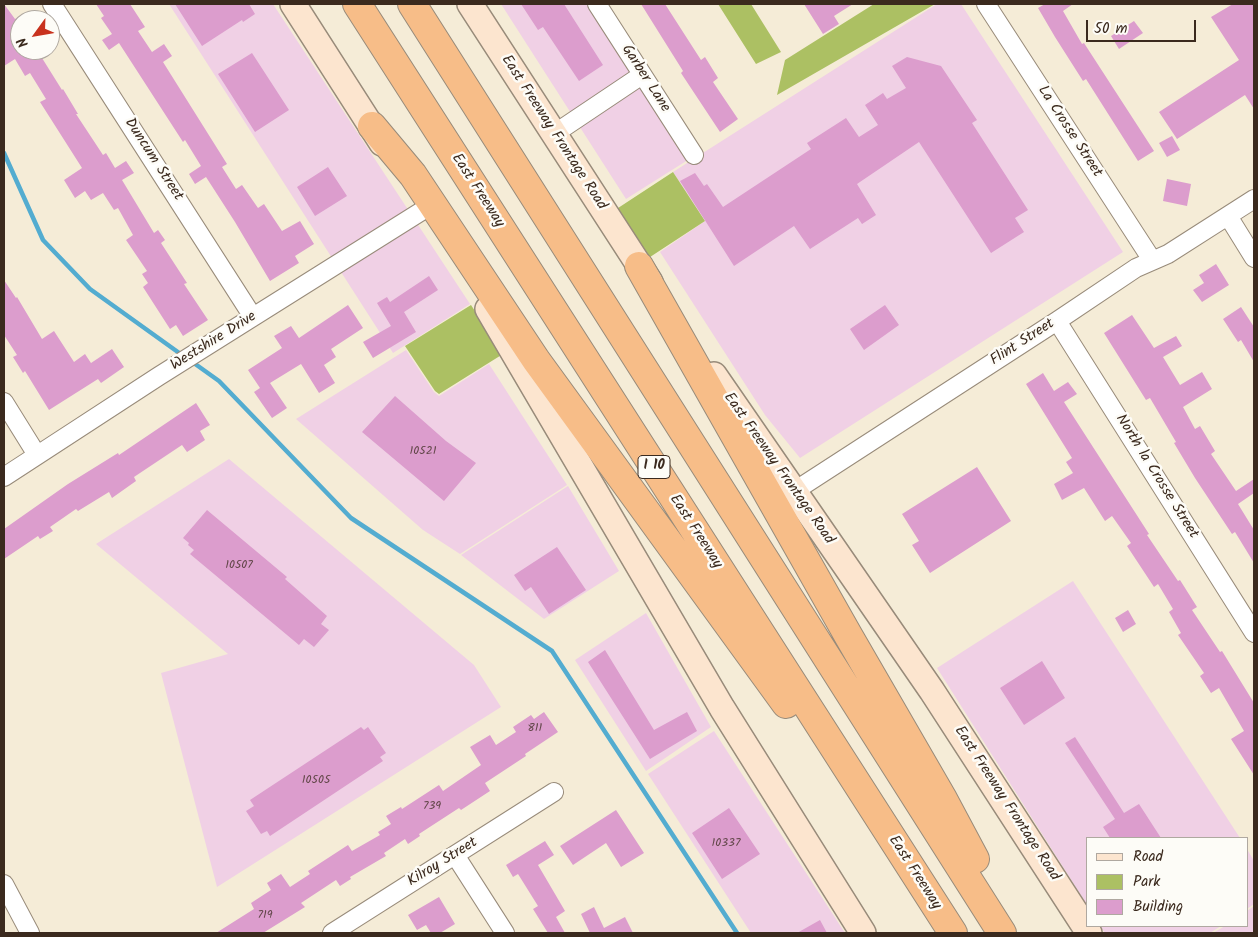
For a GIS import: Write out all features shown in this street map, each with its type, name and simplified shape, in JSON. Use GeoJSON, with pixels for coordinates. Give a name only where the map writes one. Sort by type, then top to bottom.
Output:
{"type":"FeatureCollection","features":[{"type":"Feature","properties":{"kind":"highway","name":"East Freeway"},"geometry":{"type":"LineString","coordinates":[[357,4],[952,932]]}},
{"type":"Feature","properties":{"kind":"highway"},"geometry":{"type":"LineString","coordinates":[[412,4],[1002,933]]}},
{"type":"Feature","properties":{"kind":"highway"},"geometry":{"type":"LineString","coordinates":[[372,126],[413,175],[536,360],[952,932]]}},
{"type":"Feature","properties":{"kind":"highway"},"geometry":{"type":"LineString","coordinates":[[639,266],[843,627],[943,799],[1015,933]]}},
{"type":"Feature","properties":{"kind":"main road"},"geometry":{"type":"LineString","coordinates":[[293,4],[484,301],[722,708],[862,933]]}},
{"type":"Feature","properties":{"kind":"main road","name":"East Freeway Frontage Road"},"geometry":{"type":"LineString","coordinates":[[470,4],[639,266],[932,691],[1089,933]]}},
{"type":"Feature","properties":{"kind":"street","name":"Duncum Street"},"geometry":{"type":"LineString","coordinates":[[52,4],[253,317]]}},
{"type":"Feature","properties":{"kind":"street","name":"Garber Lane"},"geometry":{"type":"LineString","coordinates":[[597,4],[694,155]]}},
{"type":"Feature","properties":{"kind":"street","name":"La Crosse Street"},"geometry":{"type":"LineString","coordinates":[[986,4],[1152,260]]}},
{"type":"Feature","properties":{"kind":"street"},"geometry":{"type":"LineString","coordinates":[[554,134],[642,75]]}},
{"type":"Feature","properties":{"kind":"street","name":"Flint Street"},"geometry":{"type":"LineString","coordinates":[[793,492],[1136,268],[1168,254],[1254,199]]}},
{"type":"Feature","properties":{"kind":"street","name":"Westshire Drive"},"geometry":{"type":"LineString","coordinates":[[4,477],[159,376],[425,209]]}},
{"type":"Feature","properties":{"kind":"street"},"geometry":{"type":"LineString","coordinates":[[1228,216],[1254,258]]}},
{"type":"Feature","properties":{"kind":"street","name":"North la Crosse Street"},"geometry":{"type":"LineString","coordinates":[[1057,321],[1254,633]]}},
{"type":"Feature","properties":{"kind":"street"},"geometry":{"type":"LineString","coordinates":[[4,402],[37,455]]}},
{"type":"Feature","properties":{"kind":"street","name":"Kilroy Street"},"geometry":{"type":"LineString","coordinates":[[332,933],[554,792]]}},
{"type":"Feature","properties":{"kind":"street"},"geometry":{"type":"LineString","coordinates":[[455,855],[505,933]]}},
{"type":"Feature","properties":{"kind":"street"},"geometry":{"type":"LineString","coordinates":[[4,884],[30,933]]}},
{"type":"Feature","properties":{"kind":"shaded area"},"geometry":{"type":"Polygon","coordinates":[[[169,4],[273,4],[470,304],[393,353],[169,4]]]}},
{"type":"Feature","properties":{"kind":"shaded area"},"geometry":{"type":"Polygon","coordinates":[[[501,4],[591,4],[691,158],[626,199],[501,4]]]}},
{"type":"Feature","properties":{"kind":"shaded area"},"geometry":{"type":"Polygon","coordinates":[[[937,4],[961,4],[1123,252],[800,458],[765,415],[660,252],[705,221],[673,172],[937,4]]]}},
{"type":"Feature","properties":{"kind":"shaded area"},"geometry":{"type":"Polygon","coordinates":[[[406,350],[434,392],[439,396],[489,364],[567,485],[460,554],[423,530],[296,419],[406,350]]]}},
{"type":"Feature","properties":{"kind":"shaded area"},"geometry":{"type":"Polygon","coordinates":[[[229,459],[474,665],[501,707],[217,887],[161,673],[228,654],[96,544],[229,459]]]}},
{"type":"Feature","properties":{"kind":"shaded area"},"geometry":{"type":"Polygon","coordinates":[[[568,486],[619,571],[544,619],[461,555],[568,486]]]}},
{"type":"Feature","properties":{"kind":"shaded area"},"geometry":{"type":"Polygon","coordinates":[[[1073,581],[1239,837],[1086,837],[1086,903],[937,668],[1073,581]]]}},
{"type":"Feature","properties":{"kind":"shaded area"},"geometry":{"type":"Polygon","coordinates":[[[646,613],[711,727],[646,771],[575,660],[646,613]]]}},
{"type":"Feature","properties":{"kind":"shaded area"},"geometry":{"type":"Polygon","coordinates":[[[714,731],[845,933],[751,933],[648,774],[714,731]]]}},
{"type":"Feature","properties":{"kind":"shaded area"},"geometry":{"type":"Polygon","coordinates":[[[1248,851],[1254,861],[1254,904],[1248,908],[1248,851]]]}},
{"type":"Feature","properties":{"kind":"shaded area"},"geometry":{"type":"Polygon","coordinates":[[[1254,906],[1254,933],[1213,933],[1223,927],[1248,927],[1248,910],[1254,906]]]}},
{"type":"Feature","properties":{"kind":"shaded area"},"geometry":{"type":"Polygon","coordinates":[[[1101,927],[1219,927],[1210,933],[1105,933],[1101,927]]]}},
{"type":"Feature","properties":{"kind":"green space"},"geometry":{"type":"Polygon","coordinates":[[[718,4],[751,4],[781,52],[756,64],[718,4]]]}},
{"type":"Feature","properties":{"kind":"green space"},"geometry":{"type":"Polygon","coordinates":[[[874,4],[935,4],[777,95],[785,60],[874,4]]]}},
{"type":"Feature","properties":{"kind":"green space"},"geometry":{"type":"Polygon","coordinates":[[[673,172],[705,221],[647,259],[615,210],[673,172]]]}},
{"type":"Feature","properties":{"kind":"green space"},"geometry":{"type":"Polygon","coordinates":[[[471,305],[503,354],[439,394],[435,391],[405,346],[471,305]]]}},
{"type":"Feature","properties":{"kind":"building"},"geometry":{"type":"Polygon","coordinates":[[[4,4],[10,12],[10,60],[13,60],[4,66],[4,4]]]}},
{"type":"Feature","properties":{"kind":"building"},"geometry":{"type":"Polygon","coordinates":[[[96,4],[130,4],[145,27],[138,31],[152,52],[164,44],[172,56],[163,62],[227,164],[222,167],[236,189],[242,185],[258,208],[264,204],[282,231],[300,221],[314,244],[295,256],[299,263],[270,281],[206,177],[195,184],[189,174],[201,166],[185,140],[183,142],[119,43],[109,50],[102,40],[112,34],[101,18],[104,16],[96,4]]]}},
{"type":"Feature","properties":{"kind":"building"},"geometry":{"type":"Polygon","coordinates":[[[175,4],[249,4],[255,14],[243,22],[242,20],[202,46],[175,4]]]}},
{"type":"Feature","properties":{"kind":"building"},"geometry":{"type":"Polygon","coordinates":[[[521,4],[564,4],[603,65],[579,81],[543,27],[538,30],[521,4]]]}},
{"type":"Feature","properties":{"kind":"building"},"geometry":{"type":"Polygon","coordinates":[[[641,4],[665,4],[701,60],[705,57],[718,78],[713,82],[738,119],[720,132],[681,73],[683,71],[641,4]]]}},
{"type":"Feature","properties":{"kind":"building"},"geometry":{"type":"Polygon","coordinates":[[[804,4],[853,4],[834,16],[839,24],[823,34],[804,4]]]}},
{"type":"Feature","properties":{"kind":"building"},"geometry":{"type":"Polygon","coordinates":[[[1045,4],[1073,4],[1063,11],[1082,44],[1084,43],[1154,151],[1138,161],[1086,79],[1083,81],[1055,37],[1038,8],[1045,4]]]}},
{"type":"Feature","properties":{"kind":"building"},"geometry":{"type":"Polygon","coordinates":[[[1233,4],[1254,4],[1254,109],[1245,95],[1177,139],[1159,112],[1239,60],[1211,17],[1233,4]]]}},
{"type":"Feature","properties":{"kind":"building"},"geometry":{"type":"Polygon","coordinates":[[[1134,21],[1143,33],[1119,49],[1111,36],[1134,21]]]}},
{"type":"Feature","properties":{"kind":"building"},"geometry":{"type":"Polygon","coordinates":[[[252,53],[289,110],[255,132],[218,74],[252,53]]]}},
{"type":"Feature","properties":{"kind":"building"},"geometry":{"type":"Polygon","coordinates":[[[907,57],[941,66],[977,120],[972,123],[1028,210],[1015,218],[1024,232],[991,253],[919,142],[857,184],[876,215],[862,224],[858,218],[810,249],[794,226],[734,266],[680,181],[695,173],[704,186],[707,184],[723,207],[811,149],[807,143],[846,118],[859,137],[878,125],[865,105],[883,93],[887,99],[906,88],[892,66],[907,57]]]}},
{"type":"Feature","properties":{"kind":"building"},"geometry":{"type":"Polygon","coordinates":[[[16,60],[43,60],[103,155],[106,153],[115,168],[126,161],[134,173],[122,180],[154,233],[158,230],[165,240],[161,243],[187,283],[184,284],[208,320],[183,336],[176,325],[170,329],[143,287],[148,283],[142,274],[147,271],[126,240],[133,235],[118,208],[114,210],[103,193],[91,200],[85,191],[75,198],[64,180],[82,168],[40,102],[46,99],[30,73],[25,76],[16,60]]]}},
{"type":"Feature","properties":{"kind":"building"},"geometry":{"type":"Polygon","coordinates":[[[1172,136],[1180,150],[1167,157],[1159,143],[1172,136]]]}},
{"type":"Feature","properties":{"kind":"building"},"geometry":{"type":"Polygon","coordinates":[[[328,167],[347,196],[315,216],[297,187],[328,167]]]}},
{"type":"Feature","properties":{"kind":"building"},"geometry":{"type":"Polygon","coordinates":[[[1167,179],[1191,184],[1187,206],[1163,201],[1167,179]]]}},
{"type":"Feature","properties":{"kind":"building"},"geometry":{"type":"Polygon","coordinates":[[[1216,264],[1229,285],[1202,302],[1193,290],[1204,283],[1199,275],[1216,264]]]}},
{"type":"Feature","properties":{"kind":"building"},"geometry":{"type":"Polygon","coordinates":[[[429,276],[438,290],[404,312],[416,332],[373,358],[363,342],[391,326],[377,303],[387,297],[390,302],[429,276]]]}},
{"type":"Feature","properties":{"kind":"building"},"geometry":{"type":"Polygon","coordinates":[[[4,280],[17,297],[42,339],[54,331],[74,362],[85,354],[91,363],[112,349],[124,367],[101,383],[98,379],[49,410],[25,371],[23,373],[13,357],[17,355],[4,335],[4,280]]]}},
{"type":"Feature","properties":{"kind":"building"},"geometry":{"type":"Polygon","coordinates":[[[348,305],[363,328],[331,349],[336,357],[324,365],[335,383],[319,393],[301,364],[270,383],[287,408],[272,418],[254,392],[260,388],[248,370],[282,348],[274,336],[291,326],[299,338],[348,305]]]}},
{"type":"Feature","properties":{"kind":"building"},"geometry":{"type":"Polygon","coordinates":[[[885,305],[899,325],[864,350],[850,329],[885,305]]]}},
{"type":"Feature","properties":{"kind":"building"},"geometry":{"type":"Polygon","coordinates":[[[1241,307],[1254,327],[1254,362],[1241,340],[1238,342],[1223,319],[1241,307]]]}},
{"type":"Feature","properties":{"kind":"building"},"geometry":{"type":"Polygon","coordinates":[[[1132,315],[1154,348],[1176,336],[1182,346],[1163,357],[1180,385],[1202,372],[1212,389],[1183,407],[1195,429],[1200,426],[1215,451],[1211,454],[1236,491],[1254,479],[1254,493],[1238,504],[1254,530],[1254,563],[1235,532],[1232,534],[1195,478],[1150,398],[1146,400],[1104,333],[1132,315]]]}},
{"type":"Feature","properties":{"kind":"building"},"geometry":{"type":"Polygon","coordinates":[[[1043,373],[1054,391],[1068,382],[1077,394],[1064,402],[1149,534],[1147,535],[1178,581],[1180,580],[1197,607],[1192,610],[1220,652],[1222,651],[1254,703],[1254,775],[1231,739],[1244,731],[1219,688],[1211,693],[1200,676],[1204,673],[1178,635],[1181,633],[1169,612],[1173,609],[1158,584],[1154,587],[1127,546],[1131,543],[1112,516],[1105,521],[1084,488],[1062,500],[1054,484],[1073,473],[1066,462],[1072,458],[1026,384],[1043,373]]]}},
{"type":"Feature","properties":{"kind":"building"},"geometry":{"type":"Polygon","coordinates":[[[395,396],[446,441],[476,463],[444,501],[362,432],[395,396]]]}},
{"type":"Feature","properties":{"kind":"building"},"geometry":{"type":"Polygon","coordinates":[[[196,403],[210,425],[200,431],[205,440],[187,452],[182,445],[134,477],[136,481],[112,498],[109,492],[78,511],[76,509],[50,527],[53,531],[40,539],[38,536],[4,559],[4,529],[68,484],[118,453],[119,455],[196,403]]]}},
{"type":"Feature","properties":{"kind":"building"},"geometry":{"type":"Polygon","coordinates":[[[977,467],[1011,521],[930,573],[912,545],[919,541],[902,514],[977,467]]]}},
{"type":"Feature","properties":{"kind":"building"},"geometry":{"type":"Polygon","coordinates":[[[207,510],[287,577],[285,579],[327,616],[321,624],[329,630],[314,647],[304,639],[299,645],[190,554],[194,550],[183,538],[207,510]]]}},
{"type":"Feature","properties":{"kind":"building"},"geometry":{"type":"Polygon","coordinates":[[[557,547],[586,590],[549,614],[531,587],[525,591],[514,575],[557,547]]]}},
{"type":"Feature","properties":{"kind":"building"},"geometry":{"type":"Polygon","coordinates":[[[1128,610],[1136,624],[1123,632],[1115,618],[1128,610]]]}},
{"type":"Feature","properties":{"kind":"building"},"geometry":{"type":"Polygon","coordinates":[[[605,650],[654,730],[687,712],[697,731],[650,759],[588,662],[605,650]]]}},
{"type":"Feature","properties":{"kind":"building"},"geometry":{"type":"Polygon","coordinates":[[[1042,661],[1065,698],[1024,725],[1000,688],[1042,661]]]}},
{"type":"Feature","properties":{"kind":"building"},"geometry":{"type":"Polygon","coordinates":[[[544,712],[558,732],[485,783],[490,791],[461,810],[459,808],[419,834],[420,836],[408,844],[405,839],[384,853],[386,856],[350,877],[351,879],[340,886],[336,880],[301,903],[305,907],[263,933],[216,933],[254,909],[251,903],[271,890],[267,883],[281,874],[290,887],[310,874],[308,871],[348,845],[352,851],[380,835],[378,832],[391,824],[386,816],[401,807],[402,809],[439,785],[443,791],[481,765],[470,747],[490,735],[496,745],[516,732],[513,727],[531,715],[534,719],[544,712]]]}},
{"type":"Feature","properties":{"kind":"building"},"geometry":{"type":"Polygon","coordinates":[[[361,727],[364,730],[368,727],[386,753],[380,757],[383,761],[270,836],[267,831],[261,834],[246,811],[254,806],[250,800],[361,727]]]}},
{"type":"Feature","properties":{"kind":"building"},"geometry":{"type":"Polygon","coordinates":[[[1075,737],[1124,813],[1139,804],[1160,837],[1109,837],[1103,827],[1115,819],[1065,743],[1075,737]]]}},
{"type":"Feature","properties":{"kind":"building"},"geometry":{"type":"Polygon","coordinates":[[[729,808],[760,854],[722,879],[692,833],[729,808]]]}},
{"type":"Feature","properties":{"kind":"building"},"geometry":{"type":"Polygon","coordinates":[[[616,810],[644,853],[621,867],[606,843],[573,865],[560,846],[616,810]]]}},
{"type":"Feature","properties":{"kind":"building"},"geometry":{"type":"Polygon","coordinates":[[[545,841],[554,855],[538,865],[565,911],[556,917],[565,933],[548,933],[533,909],[538,906],[518,874],[513,877],[506,865],[545,841]]]}},
{"type":"Feature","properties":{"kind":"building"},"geometry":{"type":"Polygon","coordinates":[[[439,897],[455,924],[440,933],[431,933],[426,925],[417,930],[408,915],[439,897]]]}},
{"type":"Feature","properties":{"kind":"building"},"geometry":{"type":"Polygon","coordinates":[[[594,907],[604,928],[625,917],[633,933],[590,933],[581,914],[594,907]]]}},
{"type":"Feature","properties":{"kind":"building"},"geometry":{"type":"Polygon","coordinates":[[[820,920],[827,933],[797,933],[820,920]]]}},
{"type":"Feature","properties":{"kind":"waterway"},"geometry":{"type":"LineString","coordinates":[[4,153],[43,240],[90,289],[182,355]]}},
{"type":"Feature","properties":{"kind":"waterway"},"geometry":{"type":"LineString","coordinates":[[191,361],[219,381],[351,518],[552,651],[737,933]]}}]}
